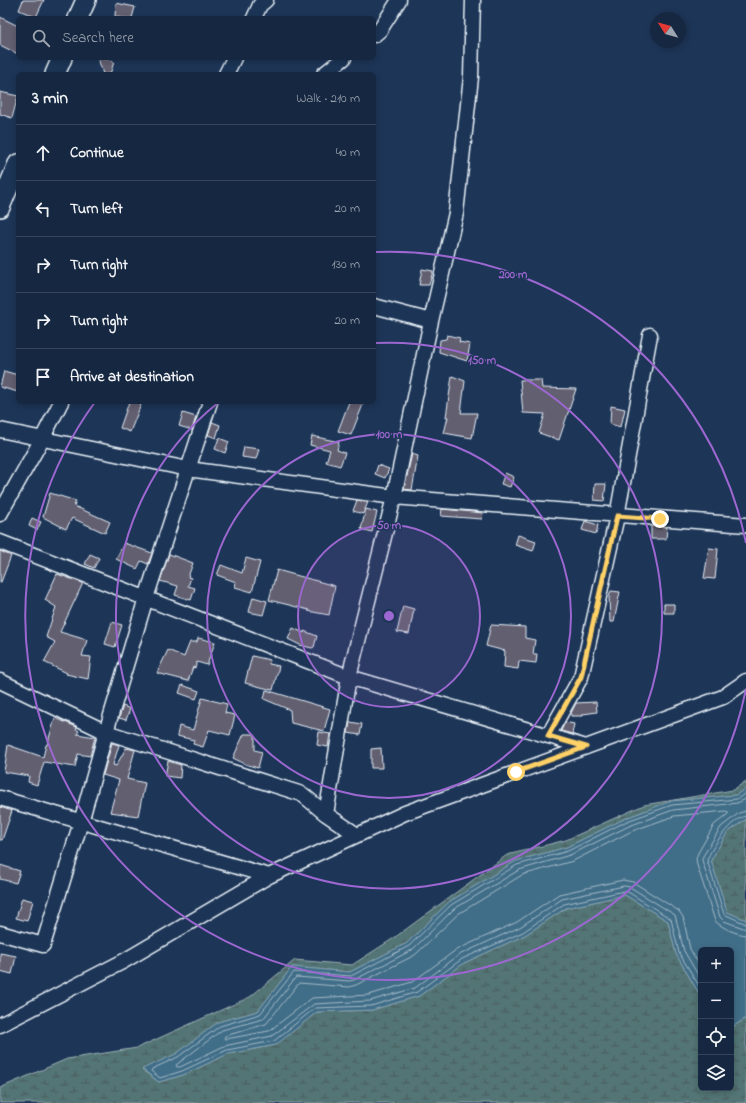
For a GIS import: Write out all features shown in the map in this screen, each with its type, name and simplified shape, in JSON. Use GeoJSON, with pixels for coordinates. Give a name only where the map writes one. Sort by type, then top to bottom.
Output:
{"type":"FeatureCollection","features":[{"type":"Feature","properties":{"kind":"main road"},"geometry":{"type":"LineString","coordinates":[[79,16],[86,0]]}},
{"type":"Feature","properties":{"kind":"main road"},"geometry":{"type":"LineString","coordinates":[[56,72],[61,60]]}},
{"type":"Feature","properties":{"kind":"main road"},"geometry":{"type":"LineString","coordinates":[[0,207],[16,168]]}},
{"type":"Feature","properties":{"kind":"street"},"geometry":{"type":"LineString","coordinates":[[255,16],[260,5],[266,0]]}},
{"type":"Feature","properties":{"kind":"street"},"geometry":{"type":"LineString","coordinates":[[376,33],[380,30],[399,0]]}},
{"type":"Feature","properties":{"kind":"street"},"geometry":{"type":"LineString","coordinates":[[326,814],[349,677],[394,497],[431,321],[456,213],[471,77],[473,0]]}},
{"type":"Feature","properties":{"kind":"street"},"geometry":{"type":"LineString","coordinates":[[227,72],[233,60]]}},
{"type":"Feature","properties":{"kind":"street"},"geometry":{"type":"LineString","coordinates":[[326,72],[342,60]]}},
{"type":"Feature","properties":{"kind":"street"},"geometry":{"type":"LineString","coordinates":[[376,307],[431,321]]}},
{"type":"Feature","properties":{"kind":"street"},"geometry":{"type":"LineString","coordinates":[[548,736],[581,677],[617,516],[650,335]]}},
{"type":"Feature","properties":{"kind":"street"},"geometry":{"type":"LineString","coordinates":[[0,514],[60,404]]}},
{"type":"Feature","properties":{"kind":"street"},"geometry":{"type":"LineString","coordinates":[[0,933],[43,945],[81,822],[146,598],[209,404]]}},
{"type":"Feature","properties":{"kind":"street"},"geometry":{"type":"LineString","coordinates":[[0,430],[188,469],[394,497],[746,526]]}},
{"type":"Feature","properties":{"kind":"street"},"geometry":{"type":"LineString","coordinates":[[0,542],[349,677],[586,747]]}},
{"type":"Feature","properties":{"kind":"street"},"geometry":{"type":"LineString","coordinates":[[0,681],[106,732],[302,794],[326,814],[357,835]]}},
{"type":"Feature","properties":{"kind":"street"},"geometry":{"type":"LineString","coordinates":[[0,1025],[124,961],[269,876],[357,835],[405,813],[723,697],[746,681]]}},
{"type":"Feature","properties":{"kind":"street"},"geometry":{"type":"LineString","coordinates":[[0,798],[269,876]]}},
{"type":"Feature","properties":{"kind":"green space"},"geometry":{"type":"Polygon","coordinates":[[[746,781],[746,788],[736,795],[671,801],[626,818],[567,847],[516,861],[449,902],[407,943],[350,972],[292,967],[258,1011],[218,1022],[176,1054],[142,1070],[159,1082],[183,1075],[228,1054],[276,1045],[317,1012],[372,1010],[419,996],[464,963],[525,935],[566,908],[625,895],[668,921],[676,954],[698,992],[698,1091],[734,1091],[734,1026],[746,1018],[746,1103],[0,1103],[0,1088],[67,1059],[137,1048],[250,997],[295,960],[352,965],[394,938],[507,855],[566,840],[644,805],[733,790],[746,781]]]}},
{"type":"Feature","properties":{"kind":"green space"},"geometry":{"type":"Polygon","coordinates":[[[746,819],[746,920],[727,912],[711,860],[727,833],[746,819]]]}},
{"type":"Feature","properties":{"kind":"water"},"geometry":{"type":"Polygon","coordinates":[[[746,788],[746,819],[727,833],[711,860],[727,912],[746,920],[746,1018],[734,1026],[734,947],[698,947],[698,992],[676,954],[668,921],[625,895],[566,908],[525,935],[464,963],[419,996],[372,1010],[317,1012],[276,1045],[228,1054],[183,1075],[159,1082],[142,1069],[176,1054],[218,1022],[258,1011],[292,967],[350,972],[407,943],[449,902],[516,861],[567,847],[626,818],[671,801],[736,795],[746,788]]]}},
{"type":"Feature","properties":{"kind":"building"},"geometry":{"type":"Polygon","coordinates":[[[23,0],[44,0],[36,16],[19,10],[23,0]]]}},
{"type":"Feature","properties":{"kind":"building"},"geometry":{"type":"Polygon","coordinates":[[[116,3],[135,7],[133,16],[115,16],[116,3]]]}},
{"type":"Feature","properties":{"kind":"building"},"geometry":{"type":"Polygon","coordinates":[[[0,17],[16,25],[16,53],[0,45],[0,17]]]}},
{"type":"Feature","properties":{"kind":"building"},"geometry":{"type":"Polygon","coordinates":[[[99,60],[110,60],[114,62],[111,72],[102,72],[99,60]]]}},
{"type":"Feature","properties":{"kind":"building"},"geometry":{"type":"Polygon","coordinates":[[[0,92],[16,96],[16,103],[12,118],[0,114],[0,92]]]}},
{"type":"Feature","properties":{"kind":"building"},"geometry":{"type":"Polygon","coordinates":[[[422,269],[433,271],[429,285],[419,285],[422,269]]]}},
{"type":"Feature","properties":{"kind":"building"},"geometry":{"type":"Polygon","coordinates":[[[447,335],[460,338],[459,342],[470,344],[467,361],[439,352],[440,340],[446,339],[447,335]]]}},
{"type":"Feature","properties":{"kind":"building"},"geometry":{"type":"Polygon","coordinates":[[[4,371],[16,374],[16,391],[0,387],[4,371]]]}},
{"type":"Feature","properties":{"kind":"building"},"geometry":{"type":"Polygon","coordinates":[[[452,376],[465,381],[461,413],[477,413],[472,438],[444,433],[448,417],[446,417],[452,376]]]}},
{"type":"Feature","properties":{"kind":"building"},"geometry":{"type":"Polygon","coordinates":[[[520,380],[541,380],[542,388],[576,389],[559,440],[539,433],[545,414],[523,413],[520,380]]]}},
{"type":"Feature","properties":{"kind":"building"},"geometry":{"type":"Polygon","coordinates":[[[128,404],[141,404],[130,432],[120,428],[128,404]]]}},
{"type":"Feature","properties":{"kind":"building"},"geometry":{"type":"Polygon","coordinates":[[[348,404],[363,404],[351,435],[338,431],[348,404]]]}},
{"type":"Feature","properties":{"kind":"building"},"geometry":{"type":"Polygon","coordinates":[[[611,406],[625,409],[620,427],[610,424],[611,406]]]}},
{"type":"Feature","properties":{"kind":"building"},"geometry":{"type":"Polygon","coordinates":[[[183,413],[196,417],[192,430],[179,426],[183,413]]]}},
{"type":"Feature","properties":{"kind":"building"},"geometry":{"type":"Polygon","coordinates":[[[212,422],[220,425],[216,438],[208,435],[212,422]]]}},
{"type":"Feature","properties":{"kind":"building"},"geometry":{"type":"Polygon","coordinates":[[[312,436],[339,442],[337,450],[345,453],[340,466],[326,462],[330,450],[310,445],[312,436]]]}},
{"type":"Feature","properties":{"kind":"building"},"geometry":{"type":"Polygon","coordinates":[[[219,438],[229,442],[225,453],[215,449],[219,438]]]}},
{"type":"Feature","properties":{"kind":"building"},"geometry":{"type":"Polygon","coordinates":[[[244,447],[259,449],[256,459],[242,457],[244,447]]]}},
{"type":"Feature","properties":{"kind":"building"},"geometry":{"type":"Polygon","coordinates":[[[412,454],[418,456],[412,490],[404,489],[412,454]]]}},
{"type":"Feature","properties":{"kind":"building"},"geometry":{"type":"Polygon","coordinates":[[[378,465],[389,469],[385,478],[375,474],[378,465]]]}},
{"type":"Feature","properties":{"kind":"building"},"geometry":{"type":"Polygon","coordinates":[[[505,473],[514,477],[510,487],[501,484],[505,473]]]}},
{"type":"Feature","properties":{"kind":"building"},"geometry":{"type":"Polygon","coordinates":[[[595,484],[606,484],[604,501],[594,500],[595,484]]]}},
{"type":"Feature","properties":{"kind":"building"},"geometry":{"type":"Polygon","coordinates":[[[50,493],[76,501],[74,506],[110,522],[105,533],[72,518],[66,529],[43,517],[50,493]]]}},
{"type":"Feature","properties":{"kind":"building"},"geometry":{"type":"Polygon","coordinates":[[[357,500],[368,502],[363,514],[353,511],[357,500]]]}},
{"type":"Feature","properties":{"kind":"building"},"geometry":{"type":"Polygon","coordinates":[[[366,509],[377,512],[372,532],[361,529],[366,509]]]}},
{"type":"Feature","properties":{"kind":"building"},"geometry":{"type":"Polygon","coordinates":[[[442,509],[483,513],[482,519],[441,516],[442,509]]]}},
{"type":"Feature","properties":{"kind":"building"},"geometry":{"type":"Polygon","coordinates":[[[32,518],[41,522],[37,530],[29,526],[32,518]]]}},
{"type":"Feature","properties":{"kind":"building"},"geometry":{"type":"Polygon","coordinates":[[[585,521],[598,525],[596,534],[582,530],[585,521]]]}},
{"type":"Feature","properties":{"kind":"building"},"geometry":{"type":"Polygon","coordinates":[[[651,526],[667,527],[666,539],[651,539],[651,526]]]}},
{"type":"Feature","properties":{"kind":"building"},"geometry":{"type":"Polygon","coordinates":[[[518,535],[536,541],[533,551],[515,545],[518,535]]]}},
{"type":"Feature","properties":{"kind":"building"},"geometry":{"type":"Polygon","coordinates":[[[124,543],[152,553],[148,564],[141,561],[137,569],[116,559],[124,543]]]}},
{"type":"Feature","properties":{"kind":"building"},"geometry":{"type":"Polygon","coordinates":[[[709,548],[718,549],[715,579],[704,578],[709,548]]]}},
{"type":"Feature","properties":{"kind":"building"},"geometry":{"type":"Polygon","coordinates":[[[0,551],[11,556],[1,582],[0,582],[0,551]]]}},
{"type":"Feature","properties":{"kind":"building"},"geometry":{"type":"Polygon","coordinates":[[[90,554],[99,558],[94,568],[85,564],[90,554]]]}},
{"type":"Feature","properties":{"kind":"building"},"geometry":{"type":"Polygon","coordinates":[[[169,554],[193,563],[188,577],[191,578],[188,586],[195,588],[191,600],[175,595],[178,586],[160,581],[169,554]]]}},
{"type":"Feature","properties":{"kind":"building"},"geometry":{"type":"Polygon","coordinates":[[[246,558],[260,562],[252,592],[235,587],[236,582],[217,575],[221,565],[242,573],[246,558]]]}},
{"type":"Feature","properties":{"kind":"building"},"geometry":{"type":"Polygon","coordinates":[[[277,570],[335,586],[329,615],[308,611],[309,610],[269,600],[277,570]]]}},
{"type":"Feature","properties":{"kind":"building"},"geometry":{"type":"Polygon","coordinates":[[[57,574],[83,583],[60,632],[87,640],[82,656],[91,657],[88,679],[66,674],[67,673],[44,662],[55,642],[46,637],[56,607],[45,600],[57,574]]]}},
{"type":"Feature","properties":{"kind":"building"},"geometry":{"type":"Polygon","coordinates":[[[611,591],[620,592],[614,622],[610,622],[609,596],[611,591]]]}},
{"type":"Feature","properties":{"kind":"building"},"geometry":{"type":"Polygon","coordinates":[[[253,597],[267,601],[263,615],[249,612],[253,597]]]}},
{"type":"Feature","properties":{"kind":"building"},"geometry":{"type":"Polygon","coordinates":[[[664,604],[674,604],[674,613],[664,613],[664,604]]]}},
{"type":"Feature","properties":{"kind":"building"},"geometry":{"type":"Polygon","coordinates":[[[403,606],[414,609],[409,634],[397,632],[403,606]]]}},
{"type":"Feature","properties":{"kind":"building"},"geometry":{"type":"Polygon","coordinates":[[[112,622],[122,625],[115,647],[105,644],[112,622]]]}},
{"type":"Feature","properties":{"kind":"building"},"geometry":{"type":"Polygon","coordinates":[[[491,625],[525,627],[525,638],[535,640],[533,654],[537,654],[536,663],[519,661],[518,669],[504,667],[505,651],[486,646],[491,625]]]}},
{"type":"Feature","properties":{"kind":"building"},"geometry":{"type":"Polygon","coordinates":[[[293,628],[304,633],[304,631],[317,636],[314,647],[312,648],[300,645],[288,639],[293,628]]]}},
{"type":"Feature","properties":{"kind":"building"},"geometry":{"type":"Polygon","coordinates":[[[198,638],[215,642],[207,665],[197,662],[195,668],[193,667],[188,681],[157,673],[168,650],[184,657],[190,642],[197,642],[198,638]]]}},
{"type":"Feature","properties":{"kind":"building"},"geometry":{"type":"Polygon","coordinates":[[[252,656],[270,660],[269,664],[279,666],[273,690],[245,683],[252,656]]]}},
{"type":"Feature","properties":{"kind":"building"},"geometry":{"type":"Polygon","coordinates":[[[182,685],[199,691],[196,699],[179,693],[182,685]]]}},
{"type":"Feature","properties":{"kind":"building"},"geometry":{"type":"Polygon","coordinates":[[[266,690],[330,709],[324,731],[291,723],[290,710],[264,699],[266,690]]]}},
{"type":"Feature","properties":{"kind":"building"},"geometry":{"type":"Polygon","coordinates":[[[202,698],[227,704],[225,713],[235,715],[230,735],[209,730],[203,747],[193,744],[194,740],[177,736],[179,726],[193,730],[202,698]]]}},
{"type":"Feature","properties":{"kind":"building"},"geometry":{"type":"Polygon","coordinates":[[[596,702],[597,712],[583,714],[583,716],[571,716],[576,703],[596,702]]]}},
{"type":"Feature","properties":{"kind":"building"},"geometry":{"type":"Polygon","coordinates":[[[123,706],[130,709],[126,720],[119,718],[123,706]]]}},
{"type":"Feature","properties":{"kind":"building"},"geometry":{"type":"Polygon","coordinates":[[[55,718],[77,727],[76,729],[79,731],[77,734],[95,737],[90,756],[78,754],[75,767],[44,762],[37,785],[28,782],[29,776],[4,772],[8,745],[43,757],[55,718]]]}},
{"type":"Feature","properties":{"kind":"building"},"geometry":{"type":"Polygon","coordinates":[[[350,722],[362,724],[360,735],[348,733],[350,722]]]}},
{"type":"Feature","properties":{"kind":"building"},"geometry":{"type":"Polygon","coordinates":[[[565,722],[574,724],[572,734],[561,731],[565,722]]]}},
{"type":"Feature","properties":{"kind":"building"},"geometry":{"type":"Polygon","coordinates":[[[319,732],[330,734],[328,747],[317,745],[319,732]]]}},
{"type":"Feature","properties":{"kind":"building"},"geometry":{"type":"Polygon","coordinates":[[[244,734],[255,734],[255,750],[262,752],[258,768],[233,758],[244,734]]]}},
{"type":"Feature","properties":{"kind":"building"},"geometry":{"type":"Polygon","coordinates":[[[112,743],[119,745],[113,765],[116,766],[126,748],[135,750],[127,779],[145,783],[138,816],[110,812],[119,780],[103,775],[112,743]]]}},
{"type":"Feature","properties":{"kind":"building"},"geometry":{"type":"Polygon","coordinates":[[[381,748],[382,768],[371,768],[371,749],[381,748]]]}},
{"type":"Feature","properties":{"kind":"building"},"geometry":{"type":"Polygon","coordinates":[[[168,761],[181,765],[180,778],[165,776],[168,761]]]}},
{"type":"Feature","properties":{"kind":"building"},"geometry":{"type":"Polygon","coordinates":[[[0,807],[12,811],[2,840],[0,840],[0,807]]]}},
{"type":"Feature","properties":{"kind":"building"},"geometry":{"type":"Polygon","coordinates":[[[0,865],[20,871],[16,883],[0,879],[0,865]]]}},
{"type":"Feature","properties":{"kind":"building"},"geometry":{"type":"Polygon","coordinates":[[[22,898],[33,901],[27,921],[16,918],[22,898]]]}},
{"type":"Feature","properties":{"kind":"building"},"geometry":{"type":"Polygon","coordinates":[[[0,953],[16,956],[12,974],[0,971],[0,953]]]}},
{"type":"Feature","properties":{"kind":"route"},"geometry":{"type":"LineString","coordinates":[[516,772],[586,747],[548,736],[581,677],[617,516],[660,519]]}}]}
